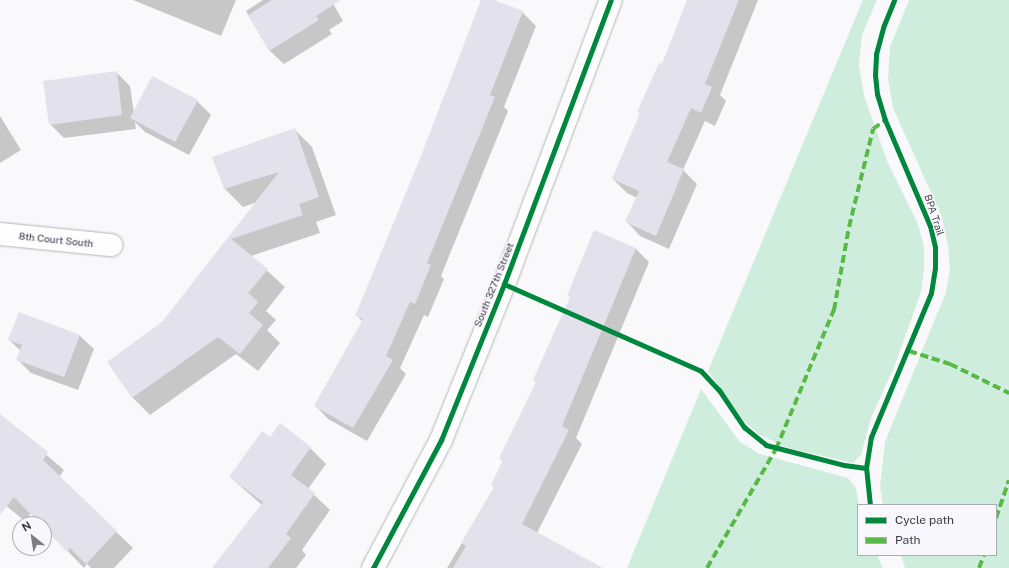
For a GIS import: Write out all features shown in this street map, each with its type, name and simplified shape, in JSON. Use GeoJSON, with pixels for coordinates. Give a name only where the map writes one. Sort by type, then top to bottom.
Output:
{"type":"FeatureCollection","features":[{"type":"Feature","properties":{"kind":"street","name":"South 327th Street"},"geometry":{"type":"LineString","coordinates":[[373,568],[441,440],[504,284],[611,0]]}},
{"type":"Feature","properties":{"kind":"street","name":"8th Court South"},"geometry":{"type":"LineString","coordinates":[[0,234],[111,245]]}},
{"type":"Feature","properties":{"kind":"green space"},"geometry":{"type":"Polygon","coordinates":[[[863,0],[877,0],[862,35],[859,65],[864,95],[887,161],[918,224],[924,246],[924,271],[921,292],[895,365],[871,418],[861,455],[853,463],[788,448],[760,435],[744,421],[708,371],[863,0]]]}},
{"type":"Feature","properties":{"kind":"green space"},"geometry":{"type":"Polygon","coordinates":[[[909,0],[1009,0],[1009,568],[905,568],[901,556],[997,556],[997,504],[883,504],[880,487],[885,442],[946,292],[950,269],[948,246],[942,217],[893,108],[888,79],[890,47],[909,0]]]}},
{"type":"Feature","properties":{"kind":"green space"},"geometry":{"type":"Polygon","coordinates":[[[701,389],[740,442],[760,454],[848,478],[856,488],[859,504],[857,504],[857,556],[877,556],[883,568],[627,568],[701,389]]]}},
{"type":"Feature","properties":{"kind":"building"},"geometry":{"type":"Polygon","coordinates":[[[272,0],[341,0],[316,16],[319,20],[269,51],[248,15],[272,0]]]}},
{"type":"Feature","properties":{"kind":"building"},"geometry":{"type":"Polygon","coordinates":[[[481,0],[494,0],[523,11],[490,95],[495,97],[427,263],[431,265],[415,304],[410,302],[386,356],[393,360],[353,428],[314,406],[363,319],[355,316],[419,161],[481,0]]]}},
{"type":"Feature","properties":{"kind":"building"},"geometry":{"type":"Polygon","coordinates":[[[687,0],[739,0],[705,84],[712,87],[701,113],[691,108],[667,162],[684,169],[656,236],[625,222],[639,191],[612,179],[640,113],[637,112],[659,63],[662,64],[687,0]]]}},
{"type":"Feature","properties":{"kind":"building"},"geometry":{"type":"Polygon","coordinates":[[[117,71],[122,115],[49,125],[43,81],[117,71]]]}},
{"type":"Feature","properties":{"kind":"building"},"geometry":{"type":"Polygon","coordinates":[[[152,76],[198,100],[175,142],[130,118],[152,76]]]}},
{"type":"Feature","properties":{"kind":"building"},"geometry":{"type":"Polygon","coordinates":[[[295,128],[319,197],[299,204],[303,215],[231,239],[268,269],[248,293],[258,302],[249,313],[263,325],[240,354],[218,337],[132,398],[107,362],[162,322],[279,172],[224,189],[212,157],[295,128]]]}},
{"type":"Feature","properties":{"kind":"building"},"geometry":{"type":"Polygon","coordinates":[[[594,230],[636,248],[562,426],[569,430],[522,524],[603,568],[453,568],[466,546],[461,543],[494,487],[491,485],[503,460],[499,458],[536,382],[533,380],[570,297],[567,296],[594,230]]]}},
{"type":"Feature","properties":{"kind":"building"},"geometry":{"type":"Polygon","coordinates":[[[19,312],[80,335],[64,377],[16,360],[22,345],[8,340],[19,312]]]}},
{"type":"Feature","properties":{"kind":"building"},"geometry":{"type":"Polygon","coordinates":[[[0,414],[48,452],[43,460],[117,531],[86,564],[70,548],[67,552],[52,536],[52,516],[32,516],[14,497],[0,515],[0,414]]]}},
{"type":"Feature","properties":{"kind":"building"},"geometry":{"type":"Polygon","coordinates":[[[280,423],[311,447],[291,475],[315,493],[286,534],[291,538],[268,568],[212,568],[263,502],[229,477],[262,431],[270,437],[280,423]]]}},
{"type":"Feature","properties":{"kind":"marked path"},"geometry":{"type":"LineString","coordinates":[[707,568],[776,449],[834,310],[849,227],[873,129],[885,120]]}},
{"type":"Feature","properties":{"kind":"marked path"},"geometry":{"type":"LineString","coordinates":[[909,351],[950,364],[1009,393]]}},
{"type":"Feature","properties":{"kind":"marked path"},"geometry":{"type":"LineString","coordinates":[[997,515],[1009,480]]}},
{"type":"Feature","properties":{"kind":"marked path"},"geometry":{"type":"LineString","coordinates":[[979,568],[984,556]]}},
{"type":"Feature","properties":{"kind":"cycle path"},"geometry":{"type":"LineString","coordinates":[[373,568],[441,440],[504,284],[611,0]]}},
{"type":"Feature","properties":{"kind":"cycle path","name":"BPA Trail"},"geometry":{"type":"LineString","coordinates":[[870,504],[866,468],[871,437],[931,293],[935,268],[935,247],[930,226],[885,120],[877,94],[875,75],[876,54],[884,25],[894,0]]}},
{"type":"Feature","properties":{"kind":"cycle path"},"geometry":{"type":"LineString","coordinates":[[504,284],[701,371],[719,390],[744,427],[766,445],[844,465],[866,468]]}}]}
